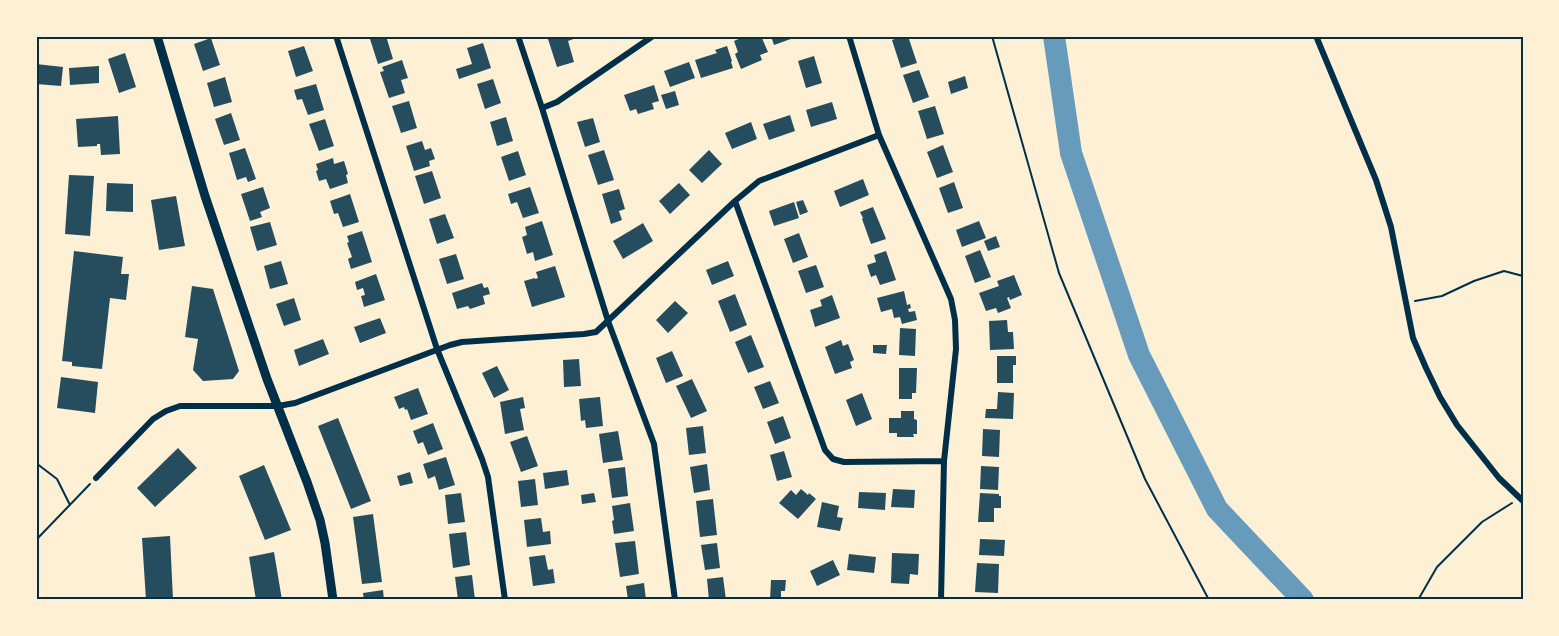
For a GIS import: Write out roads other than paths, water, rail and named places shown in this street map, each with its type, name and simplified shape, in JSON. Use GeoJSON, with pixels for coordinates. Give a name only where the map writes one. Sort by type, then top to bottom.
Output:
{"type":"FeatureCollection","features":[{"type":"Feature","properties":{"kind":"street"},"geometry":{"type":"LineString","coordinates":[[157,36],[205,196],[267,379],[320,520],[333,600]]}},
{"type":"Feature","properties":{"kind":"street"},"geometry":{"type":"LineString","coordinates":[[336,36],[437,349],[488,477],[505,600]]}},
{"type":"Feature","properties":{"kind":"street"},"geometry":{"type":"LineString","coordinates":[[518,36],[608,321],[654,444],[675,600]]}},
{"type":"Feature","properties":{"kind":"street"},"geometry":{"type":"LineString","coordinates":[[542,108],[557,102],[652,36]]}},
{"type":"Feature","properties":{"kind":"street"},"geometry":{"type":"LineString","coordinates":[[849,36],[879,135],[951,299],[955,320],[957,349],[944,461],[940,600]]}},
{"type":"Feature","properties":{"kind":"street"},"geometry":{"type":"LineString","coordinates":[[1316,36],[1376,180],[1391,227],[1413,338],[1440,397],[1464,434],[1499,478],[1521,499]]}},
{"type":"Feature","properties":{"kind":"street"},"geometry":{"type":"LineString","coordinates":[[96,478],[153,419],[180,406],[278,406],[294,403],[437,349],[462,342],[596,332],[759,181],[879,135]]}},
{"type":"Feature","properties":{"kind":"street"},"geometry":{"type":"LineString","coordinates":[[735,201],[825,450],[833,459],[844,462],[944,461]]}},
{"type":"Feature","properties":{"kind":"waterway"},"geometry":{"type":"LineString","coordinates":[[1054,36],[1071,153],[1139,355],[1217,509],[1303,600]]}}]}
